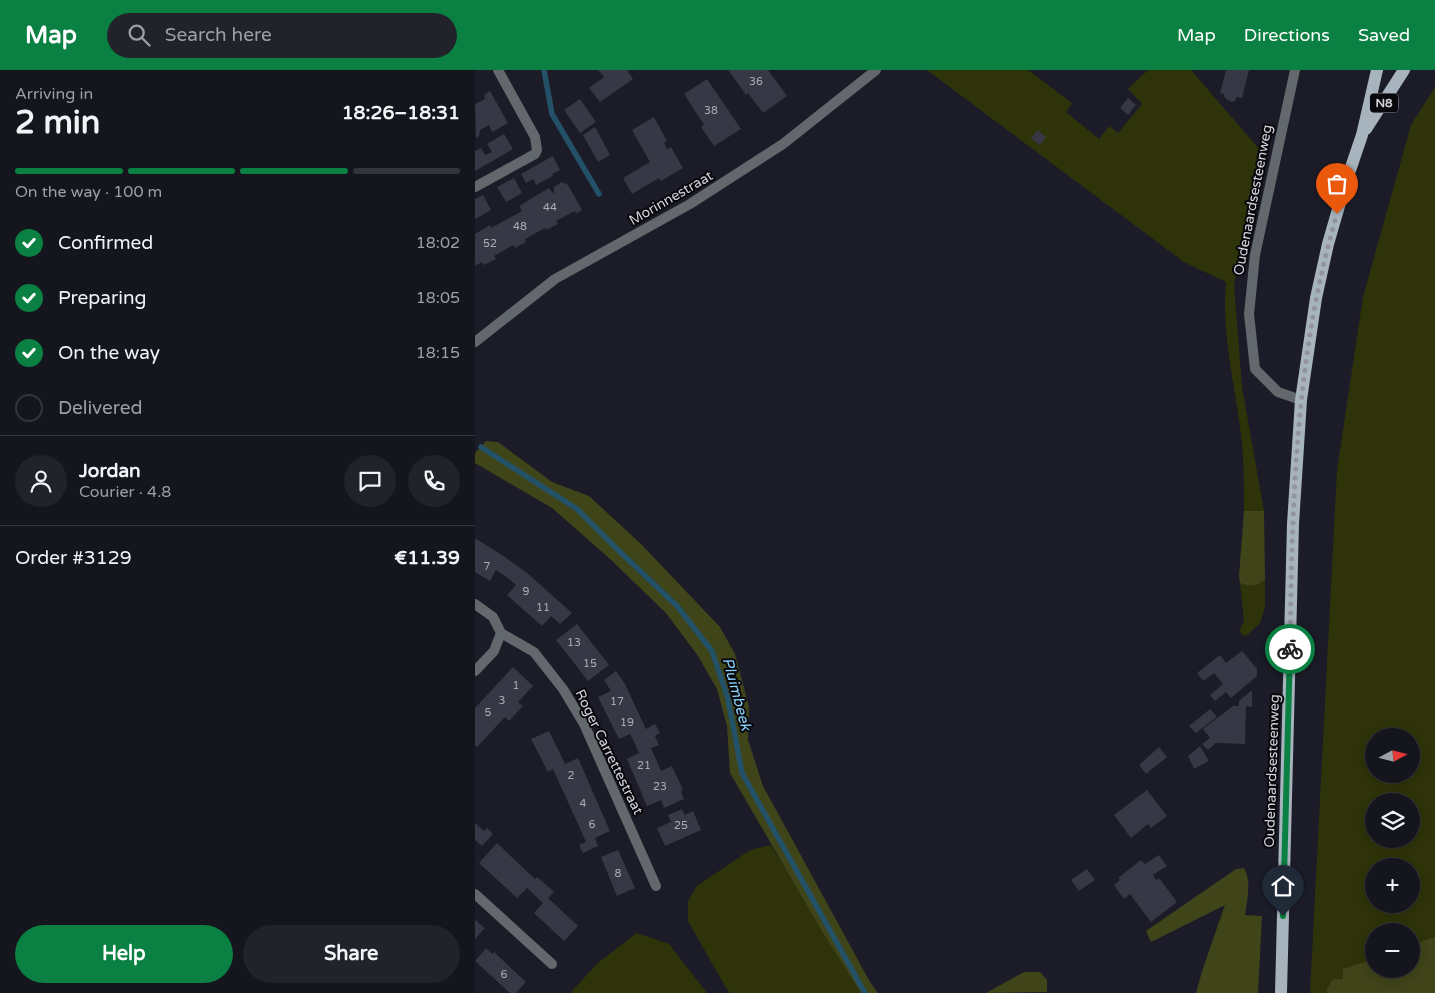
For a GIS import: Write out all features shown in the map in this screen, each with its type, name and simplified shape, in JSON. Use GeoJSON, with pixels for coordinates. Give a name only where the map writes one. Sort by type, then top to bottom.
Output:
{"type":"FeatureCollection","features":[{"type":"Feature","properties":{"kind":"main road","name":"Oudenaardsesteenweg"},"geometry":{"type":"LineString","coordinates":[[1281,993],[1293,524],[1301,400],[1316,298],[1328,244],[1362,135],[1377,70]]}},
{"type":"Feature","properties":{"kind":"main road","name":"Oudenaardsesteenweg"},"geometry":{"type":"LineString","coordinates":[[1362,135],[1404,70]]}},
{"type":"Feature","properties":{"kind":"street"},"geometry":{"type":"LineString","coordinates":[[475,187],[535,154],[537,150],[535,137],[498,70]]}},
{"type":"Feature","properties":{"kind":"street","name":"Morinnestraat"},"geometry":{"type":"LineString","coordinates":[[477,336],[555,279],[690,204],[775,149],[876,70]]}},
{"type":"Feature","properties":{"kind":"street","name":"Oudenaardsesteenweg"},"geometry":{"type":"LineString","coordinates":[[1295,70],[1255,255],[1249,314],[1255,370],[1278,392],[1301,400]]}},
{"type":"Feature","properties":{"kind":"street","name":"Roger Carrettestraat"},"geometry":{"type":"LineString","coordinates":[[475,604],[493,617],[501,633],[534,652],[563,688],[583,724],[656,886]]}},
{"type":"Feature","properties":{"kind":"street"},"geometry":{"type":"LineString","coordinates":[[475,671],[494,651],[501,633]]}},
{"type":"Feature","properties":{"kind":"street"},"geometry":{"type":"LineString","coordinates":[[475,894],[552,964]]}},
{"type":"Feature","properties":{"kind":"green space"},"geometry":{"type":"Polygon","coordinates":[[[927,70],[1028,70],[1072,103],[1066,112],[1099,139],[1109,126],[1118,133],[1142,104],[1128,89],[1148,70],[1191,70],[1261,151],[1234,285],[1242,387],[1264,511],[1244,511],[1242,442],[1227,342],[1226,282],[1184,262],[927,70]]]}},
{"type":"Feature","properties":{"kind":"green space"},"geometry":{"type":"Polygon","coordinates":[[[1435,87],[1435,993],[1310,993],[1337,470],[1363,297],[1411,125],[1435,87]]]}},
{"type":"Feature","properties":{"kind":"green space"},"geometry":{"type":"Polygon","coordinates":[[[486,441],[498,442],[552,482],[589,496],[641,544],[720,627],[735,654],[749,707],[748,740],[763,786],[870,982],[878,993],[861,993],[820,928],[730,773],[727,726],[717,689],[698,656],[666,613],[609,558],[552,508],[475,463],[475,453],[486,441]]]}},
{"type":"Feature","properties":{"kind":"green space"},"geometry":{"type":"Polygon","coordinates":[[[1244,511],[1264,511],[1265,580],[1253,585],[1240,583],[1239,576],[1244,511]]]}},
{"type":"Feature","properties":{"kind":"green space"},"geometry":{"type":"Polygon","coordinates":[[[1265,580],[1265,608],[1260,623],[1245,637],[1239,631],[1244,621],[1240,583],[1253,585],[1265,580]]]}},
{"type":"Feature","properties":{"kind":"green space"},"geometry":{"type":"Polygon","coordinates":[[[771,845],[861,993],[730,993],[726,988],[688,921],[688,901],[697,886],[750,850],[771,845]]]}},
{"type":"Feature","properties":{"kind":"green space"},"geometry":{"type":"Polygon","coordinates":[[[1244,868],[1248,879],[1245,915],[1262,916],[1258,993],[1196,993],[1225,905],[1151,942],[1146,931],[1236,869],[1244,868]]]}},
{"type":"Feature","properties":{"kind":"green space"},"geometry":{"type":"Polygon","coordinates":[[[637,933],[669,944],[707,993],[570,993],[599,962],[637,933]]]}},
{"type":"Feature","properties":{"kind":"green space"},"geometry":{"type":"Polygon","coordinates":[[[1435,937],[1435,993],[1327,993],[1327,988],[1333,979],[1343,979],[1343,969],[1365,962],[1365,978],[1420,978],[1420,942],[1435,937]]]}},
{"type":"Feature","properties":{"kind":"green space"},"geometry":{"type":"Polygon","coordinates":[[[1024,972],[1040,972],[1047,980],[1047,992],[986,993],[1024,972]]]}},
{"type":"Feature","properties":{"kind":"building"},"geometry":{"type":"Polygon","coordinates":[[[598,70],[627,70],[633,79],[600,102],[589,88],[604,77],[598,70]]]}},
{"type":"Feature","properties":{"kind":"building"},"geometry":{"type":"Polygon","coordinates":[[[728,70],[768,70],[787,96],[763,113],[748,93],[746,95],[728,70]]]}},
{"type":"Feature","properties":{"kind":"building"},"geometry":{"type":"Polygon","coordinates":[[[1226,70],[1249,70],[1242,98],[1237,97],[1235,101],[1231,102],[1225,98],[1224,94],[1220,93],[1226,70]]]}},
{"type":"Feature","properties":{"kind":"building"},"geometry":{"type":"Polygon","coordinates":[[[707,79],[741,129],[714,146],[701,127],[704,125],[684,94],[707,79]]]}},
{"type":"Feature","properties":{"kind":"building"},"geometry":{"type":"Polygon","coordinates":[[[490,91],[508,123],[492,132],[489,125],[480,130],[479,136],[476,138],[475,104],[485,99],[484,95],[490,91]]]}},
{"type":"Feature","properties":{"kind":"building"},"geometry":{"type":"Polygon","coordinates":[[[1128,98],[1136,105],[1128,115],[1120,108],[1128,98]]]}},
{"type":"Feature","properties":{"kind":"building"},"geometry":{"type":"Polygon","coordinates":[[[580,99],[596,122],[580,133],[564,110],[580,99]]]}},
{"type":"Feature","properties":{"kind":"building"},"geometry":{"type":"Polygon","coordinates":[[[654,117],[667,141],[664,143],[667,149],[671,147],[683,168],[661,181],[659,178],[632,194],[623,178],[650,162],[632,130],[654,117]]]}},
{"type":"Feature","properties":{"kind":"building"},"geometry":{"type":"Polygon","coordinates":[[[595,127],[610,155],[598,162],[583,135],[595,127]]]}},
{"type":"Feature","properties":{"kind":"building"},"geometry":{"type":"Polygon","coordinates":[[[1038,130],[1046,137],[1040,145],[1031,138],[1038,130]]]}},
{"type":"Feature","properties":{"kind":"building"},"geometry":{"type":"Polygon","coordinates":[[[504,134],[513,149],[475,171],[475,151],[481,148],[485,155],[492,152],[487,144],[504,134]]]}},
{"type":"Feature","properties":{"kind":"building"},"geometry":{"type":"Polygon","coordinates":[[[553,156],[560,170],[536,185],[533,179],[526,183],[521,174],[553,156]]]}},
{"type":"Feature","properties":{"kind":"building"},"geometry":{"type":"Polygon","coordinates":[[[514,178],[522,193],[506,202],[497,187],[514,178]]]}},
{"type":"Feature","properties":{"kind":"building"},"geometry":{"type":"Polygon","coordinates":[[[562,182],[568,185],[582,210],[576,214],[575,211],[556,221],[558,224],[546,230],[545,228],[525,239],[526,242],[515,248],[513,245],[494,256],[496,259],[484,265],[482,262],[475,266],[475,234],[490,225],[491,228],[522,211],[519,206],[549,188],[554,193],[554,187],[562,182]]]}},
{"type":"Feature","properties":{"kind":"building"},"geometry":{"type":"Polygon","coordinates":[[[483,195],[491,210],[475,219],[475,199],[483,195]]]}},
{"type":"Feature","properties":{"kind":"building"},"geometry":{"type":"Polygon","coordinates":[[[475,538],[527,573],[572,613],[560,624],[551,616],[542,626],[507,595],[516,585],[508,578],[496,570],[490,581],[475,572],[475,538]]]}},
{"type":"Feature","properties":{"kind":"building"},"geometry":{"type":"Polygon","coordinates":[[[577,624],[609,665],[588,681],[556,640],[577,624]]]}},
{"type":"Feature","properties":{"kind":"building"},"geometry":{"type":"Polygon","coordinates":[[[1242,651],[1257,669],[1257,676],[1231,698],[1226,692],[1215,701],[1210,695],[1223,684],[1214,673],[1203,681],[1197,673],[1220,655],[1226,663],[1242,651]]]}},
{"type":"Feature","properties":{"kind":"building"},"geometry":{"type":"Polygon","coordinates":[[[513,667],[533,686],[518,702],[523,706],[509,721],[505,717],[477,747],[475,745],[475,708],[513,667]]]}},
{"type":"Feature","properties":{"kind":"building"},"geometry":{"type":"Polygon","coordinates":[[[616,671],[625,684],[646,729],[655,724],[660,733],[655,736],[659,745],[651,748],[661,771],[672,766],[683,790],[681,792],[684,799],[664,808],[661,800],[647,806],[627,759],[639,753],[635,744],[630,734],[619,739],[598,697],[611,691],[604,680],[616,671]]]}},
{"type":"Feature","properties":{"kind":"building"},"geometry":{"type":"Polygon","coordinates":[[[1252,690],[1252,707],[1246,706],[1245,744],[1216,743],[1208,750],[1202,744],[1210,738],[1203,729],[1233,706],[1239,706],[1239,701],[1252,690]]]}},
{"type":"Feature","properties":{"kind":"building"},"geometry":{"type":"Polygon","coordinates":[[[1210,709],[1217,717],[1196,733],[1189,726],[1210,709]]]}},
{"type":"Feature","properties":{"kind":"building"},"geometry":{"type":"Polygon","coordinates":[[[549,731],[565,764],[578,758],[610,831],[595,838],[598,846],[583,853],[579,845],[586,842],[553,769],[548,772],[531,739],[549,731]]]}},
{"type":"Feature","properties":{"kind":"building"},"geometry":{"type":"Polygon","coordinates":[[[1200,746],[1209,761],[1194,769],[1188,756],[1200,746]]]}},
{"type":"Feature","properties":{"kind":"building"},"geometry":{"type":"Polygon","coordinates":[[[1159,747],[1167,757],[1146,774],[1139,765],[1159,747]]]}},
{"type":"Feature","properties":{"kind":"building"},"geometry":{"type":"Polygon","coordinates":[[[1147,790],[1167,816],[1151,828],[1148,824],[1131,838],[1114,815],[1147,790]]]}},
{"type":"Feature","properties":{"kind":"building"},"geometry":{"type":"Polygon","coordinates":[[[682,809],[685,815],[693,811],[701,830],[665,846],[657,828],[671,822],[668,815],[682,809]]]}},
{"type":"Feature","properties":{"kind":"building"},"geometry":{"type":"Polygon","coordinates":[[[475,823],[484,831],[487,828],[493,834],[482,846],[475,840],[475,823]]]}},
{"type":"Feature","properties":{"kind":"building"},"geometry":{"type":"Polygon","coordinates":[[[497,843],[535,879],[537,877],[554,892],[548,898],[578,926],[564,941],[534,913],[543,903],[527,888],[517,898],[479,863],[497,843]]]}},
{"type":"Feature","properties":{"kind":"building"},"geometry":{"type":"Polygon","coordinates":[[[618,850],[635,888],[617,896],[601,857],[618,850]]]}},
{"type":"Feature","properties":{"kind":"building"},"geometry":{"type":"Polygon","coordinates":[[[1159,855],[1167,866],[1153,875],[1156,880],[1159,878],[1177,902],[1151,922],[1130,894],[1124,899],[1114,885],[1120,880],[1118,878],[1141,860],[1145,864],[1159,855]]]}},
{"type":"Feature","properties":{"kind":"building"},"geometry":{"type":"Polygon","coordinates":[[[1087,869],[1095,880],[1079,891],[1071,880],[1087,869]]]}},
{"type":"Feature","properties":{"kind":"building"},"geometry":{"type":"Polygon","coordinates":[[[475,920],[485,928],[475,939],[475,920]]]}},
{"type":"Feature","properties":{"kind":"building"},"geometry":{"type":"Polygon","coordinates":[[[486,948],[492,954],[494,952],[526,982],[516,993],[510,993],[475,961],[486,948]]]}},
{"type":"Feature","properties":{"kind":"waterway"},"geometry":{"type":"LineString","coordinates":[[544,70],[552,114],[599,194]]}},
{"type":"Feature","properties":{"kind":"waterway","name":"Pluimbeek"},"geometry":{"type":"LineString","coordinates":[[481,447],[577,509],[677,606],[712,651],[728,699],[742,773],[865,993]]}},
{"type":"Feature","properties":{"kind":"way so far"},"geometry":{"type":"LineString","coordinates":[[1290,649],[1293,524],[1301,400],[1316,298],[1337,214]]}},
{"type":"Feature","properties":{"kind":"route"},"geometry":{"type":"LineString","coordinates":[[1283,916],[1290,649]]}}]}
